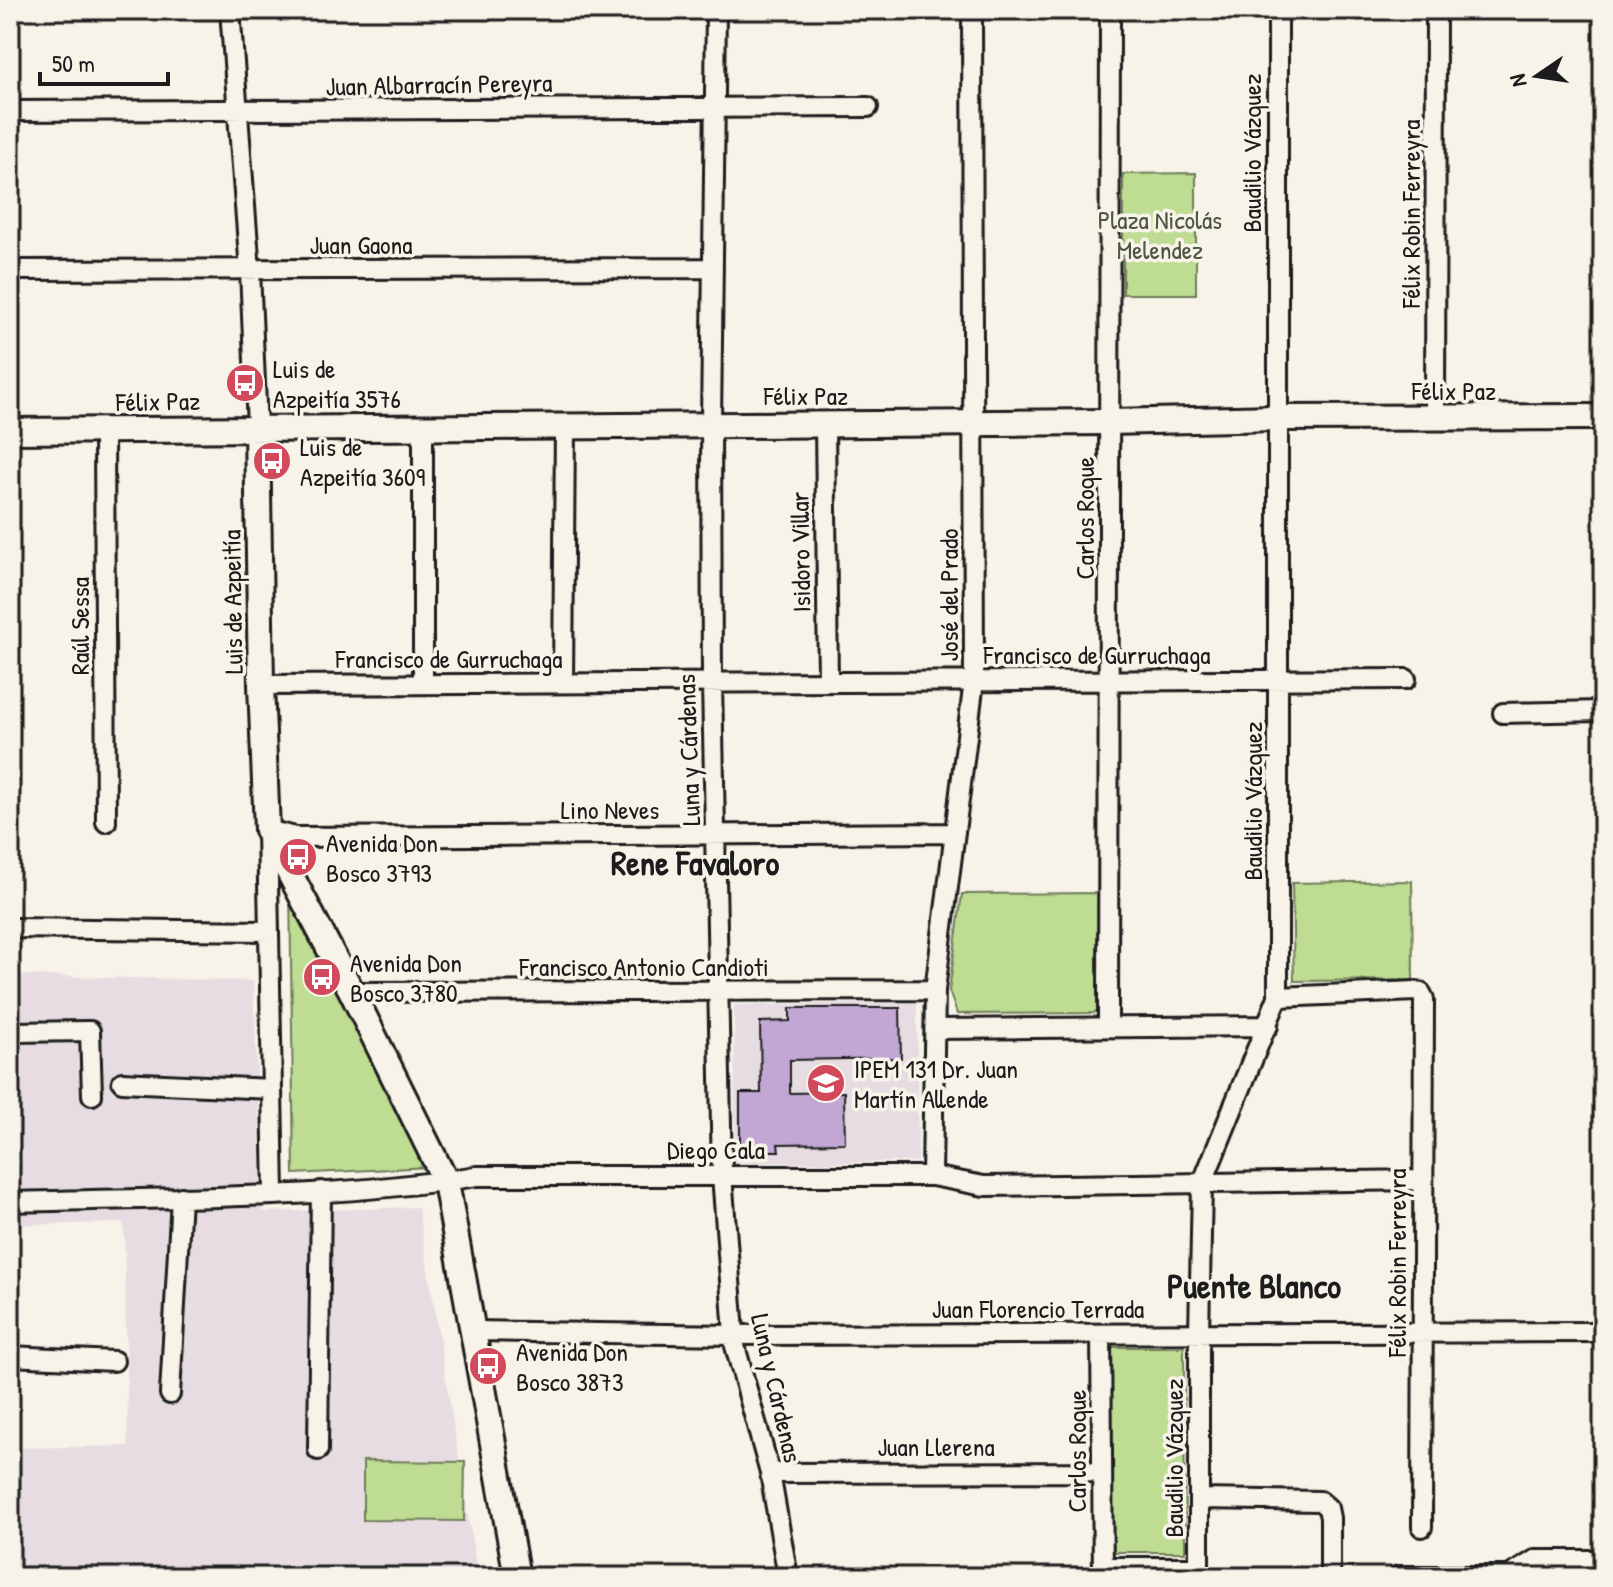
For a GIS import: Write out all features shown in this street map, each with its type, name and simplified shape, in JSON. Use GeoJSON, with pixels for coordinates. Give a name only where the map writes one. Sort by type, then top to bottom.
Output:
{"type":"FeatureCollection","features":[{"type":"Feature","properties":{"kind":"main road","name":"Félix Paz"},"geometry":{"type":"LineString","coordinates":[[10,431],[1603,417]]}},
{"type":"Feature","properties":{"kind":"main road","name":"Luis de Azpeitía"},"geometry":{"type":"LineString","coordinates":[[257,427],[261,685],[267,830]]}},
{"type":"Feature","properties":{"kind":"main road"},"geometry":{"type":"LineString","coordinates":[[267,830],[446,1182],[517,1577]]}},
{"type":"Feature","properties":{"kind":"street","name":"Luis de Azpeitía"},"geometry":{"type":"LineString","coordinates":[[230,10],[250,271],[257,427]]}},
{"type":"Feature","properties":{"kind":"street","name":"Luna y Cárdenas"},"geometry":{"type":"LineString","coordinates":[[716,10],[711,423],[712,682],[722,1175],[734,1335],[770,1473],[788,1577]]}},
{"type":"Feature","properties":{"kind":"street","name":"José del Prado"},"geometry":{"type":"LineString","coordinates":[[932,1176],[935,990],[974,681],[972,10]]}},
{"type":"Feature","properties":{"kind":"street","name":"Carlos Roque"},"geometry":{"type":"LineString","coordinates":[[1108,1027],[1110,10]]}},
{"type":"Feature","properties":{"kind":"street","name":"Baudilio Vázquez"},"geometry":{"type":"LineString","coordinates":[[1199,1572],[1202,1184],[1278,997],[1278,10]]}},
{"type":"Feature","properties":{"kind":"street","name":"Félix Robin Ferreyra"},"geometry":{"type":"LineString","coordinates":[[1435,418],[1436,10]]}},
{"type":"Feature","properties":{"kind":"street","name":"Juan Albarracín Pereyra"},"geometry":{"type":"LineString","coordinates":[[10,111],[868,107]]}},
{"type":"Feature","properties":{"kind":"street","name":"Juan Gaona"},"geometry":{"type":"LineString","coordinates":[[10,270],[713,268]]}},
{"type":"Feature","properties":{"kind":"street","name":"Isidoro Villar"},"geometry":{"type":"LineString","coordinates":[[825,423],[828,682]]}},
{"type":"Feature","properties":{"kind":"street"},"geometry":{"type":"LineString","coordinates":[[563,683],[565,424]]}},
{"type":"Feature","properties":{"kind":"street"},"geometry":{"type":"LineString","coordinates":[[423,426],[423,684]]}},
{"type":"Feature","properties":{"kind":"street","name":"Raúl Sessa"},"geometry":{"type":"LineString","coordinates":[[104,430],[106,822]]}},
{"type":"Feature","properties":{"kind":"street","name":"Francisco de Gurruchaga"},"geometry":{"type":"LineString","coordinates":[[261,685],[1406,679]]}},
{"type":"Feature","properties":{"kind":"street"},"geometry":{"type":"LineString","coordinates":[[1503,713],[1603,711]]}},
{"type":"Feature","properties":{"kind":"street","name":"Luis de Azpeitía"},"geometry":{"type":"LineString","coordinates":[[267,830],[274,1193]]}},
{"type":"Feature","properties":{"kind":"street","name":"Lino Neves"},"geometry":{"type":"LineString","coordinates":[[267,830],[295,837],[955,833]]}},
{"type":"Feature","properties":{"kind":"street"},"geometry":{"type":"LineString","coordinates":[[10,928],[269,931]]}},
{"type":"Feature","properties":{"kind":"street","name":"Francisco Antonio Candioti"},"geometry":{"type":"LineString","coordinates":[[352,992],[935,990]]}},
{"type":"Feature","properties":{"kind":"street","name":"Félix Robin Ferreyra"},"geometry":{"type":"LineString","coordinates":[[1278,997],[1416,991],[1424,999],[1422,1527]]}},
{"type":"Feature","properties":{"kind":"street"},"geometry":{"type":"LineString","coordinates":[[935,1029],[1268,1026]]}},
{"type":"Feature","properties":{"kind":"street"},"geometry":{"type":"LineString","coordinates":[[10,1032],[90,1031],[92,1095]]}},
{"type":"Feature","properties":{"kind":"street"},"geometry":{"type":"LineString","coordinates":[[122,1082],[272,1089]]}},
{"type":"Feature","properties":{"kind":"street","name":"Diego Cala"},"geometry":{"type":"LineString","coordinates":[[10,1202],[321,1191],[446,1182],[477,1176],[932,1176],[984,1186],[1422,1180]]}},
{"type":"Feature","properties":{"kind":"street"},"geometry":{"type":"LineString","coordinates":[[318,1450],[321,1191]]}},
{"type":"Feature","properties":{"kind":"street"},"geometry":{"type":"LineString","coordinates":[[170,1394],[181,1197]]}},
{"type":"Feature","properties":{"kind":"street","name":"Juan Florencio Terrada"},"geometry":{"type":"LineString","coordinates":[[473,1331],[734,1335],[1603,1332]]}},
{"type":"Feature","properties":{"kind":"street","name":"Carlos Roque"},"geometry":{"type":"LineString","coordinates":[[1101,1334],[1103,1572]]}},
{"type":"Feature","properties":{"kind":"street"},"geometry":{"type":"LineString","coordinates":[[10,1356],[114,1361]]}},
{"type":"Feature","properties":{"kind":"street","name":"Juan Llerena"},"geometry":{"type":"LineString","coordinates":[[770,1473],[1102,1472]]}},
{"type":"Feature","properties":{"kind":"street"},"geometry":{"type":"LineString","coordinates":[[1200,1499],[1320,1501],[1328,1508],[1330,1577]]}},
{"type":"Feature","properties":{"kind":"street"},"geometry":{"type":"LineString","coordinates":[[1399,1576],[1509,1576],[1535,1560],[1603,1560]]}},
{"type":"Feature","properties":{"kind":"street"},"geometry":{"type":"LineString","coordinates":[[1103,1572],[1199,1572]]}},
{"type":"Feature","properties":{"kind":"shaded area"},"geometry":{"type":"Polygon","coordinates":[[[10,975],[253,981],[263,1212],[418,1207],[478,1577],[10,1577],[10,1448],[128,1446],[124,1223],[10,1225],[10,975]]]}},
{"type":"Feature","properties":{"kind":"shaded area","name":"IPEM 131 Dr. Juan Martín Allende"},"geometry":{"type":"Polygon","coordinates":[[[917,1003],[918,1162],[735,1163],[734,1005],[917,1003]]]}},
{"type":"Feature","properties":{"kind":"green space","name":"Plaza Nicolás Melendez"},"geometry":{"type":"Polygon","coordinates":[[[1196,173],[1196,294],[1123,294],[1123,174],[1196,173]]]}},
{"type":"Feature","properties":{"kind":"green space"},"geometry":{"type":"Polygon","coordinates":[[[1412,881],[1413,980],[1294,981],[1292,883],[1412,881]]]}},
{"type":"Feature","properties":{"kind":"green space"},"geometry":{"type":"Polygon","coordinates":[[[290,887],[429,1167],[294,1174],[290,887]]]}},
{"type":"Feature","properties":{"kind":"green space"},"geometry":{"type":"Polygon","coordinates":[[[1104,893],[1103,1004],[1094,1013],[957,1014],[949,991],[962,894],[1104,893]]]}},
{"type":"Feature","properties":{"kind":"green space"},"geometry":{"type":"Polygon","coordinates":[[[1111,1347],[1184,1347],[1185,1552],[1111,1552],[1111,1347]]]}},
{"type":"Feature","properties":{"kind":"green space"},"geometry":{"type":"Polygon","coordinates":[[[363,1461],[465,1462],[464,1521],[363,1520],[363,1461]]]}},
{"type":"Feature","properties":{"kind":"building"},"geometry":{"type":"Polygon","coordinates":[[[790,1008],[900,1008],[901,1058],[790,1060],[790,1093],[844,1092],[845,1143],[778,1144],[779,1151],[740,1151],[740,1093],[761,1093],[760,1022],[790,1021],[790,1008]]]}},
{"type":"Feature","properties":{"kind":"place","name":"Luis de Azpeitía 3576"},"geometry":{"type":"Point","coordinates":[245,383]}},
{"type":"Feature","properties":{"kind":"place","name":"Luis de Azpeitía 3609"},"geometry":{"type":"Point","coordinates":[272,461]}},
{"type":"Feature","properties":{"kind":"place","name":"Avenida Don Bosco 3793"},"geometry":{"type":"Point","coordinates":[298,857]}},
{"type":"Feature","properties":{"kind":"place","name":"Avenida Don Bosco 3780"},"geometry":{"type":"Point","coordinates":[322,977]}},
{"type":"Feature","properties":{"kind":"place","name":"IPEM 131 Dr. Juan Martín Allende"},"geometry":{"type":"Point","coordinates":[826,1083]}},
{"type":"Feature","properties":{"kind":"place","name":"Avenida Don Bosco 3873"},"geometry":{"type":"Point","coordinates":[488,1366]}},
{"type":"Feature","properties":{"kind":"district","name":"Rene Favaloro"},"geometry":{"type":"Point","coordinates":[695,863]}},
{"type":"Feature","properties":{"kind":"district","name":"Puente Blanco"},"geometry":{"type":"Point","coordinates":[1254,1286]}}]}
